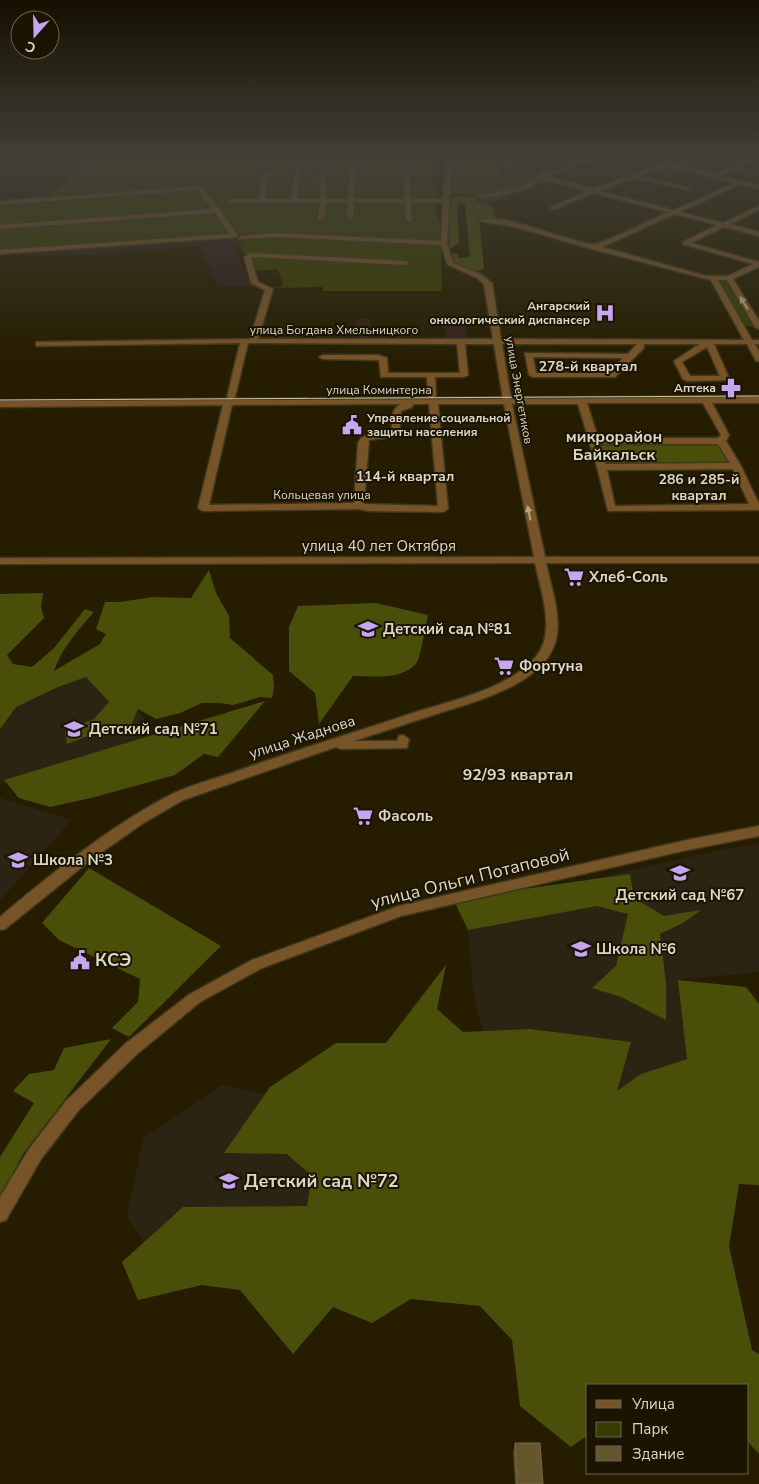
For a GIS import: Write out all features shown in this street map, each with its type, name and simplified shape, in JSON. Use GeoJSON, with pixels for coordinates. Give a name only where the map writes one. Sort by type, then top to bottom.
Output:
{"type":"FeatureCollection","features":[{"type":"Feature","properties":{"kind":"street"},"geometry":{"type":"LineString","coordinates":[[0,252],[235,236],[228,226]]}},
{"type":"Feature","properties":{"kind":"street","name":"улица Энергетиков"},"geometry":{"type":"LineString","coordinates":[[445,226],[444,243],[450,264],[462,271],[482,278],[488,283],[507,399],[539,560]]}},
{"type":"Feature","properties":{"kind":"street"},"geometry":{"type":"LineString","coordinates":[[521,226],[710,279],[729,278],[759,264]]}},
{"type":"Feature","properties":{"kind":"street"},"geometry":{"type":"LineString","coordinates":[[594,248],[643,226]]}},
{"type":"Feature","properties":{"kind":"street"},"geometry":{"type":"LineString","coordinates":[[722,226],[685,243],[759,264]]}},
{"type":"Feature","properties":{"kind":"street"},"geometry":{"type":"LineString","coordinates":[[730,226],[759,234]]}},
{"type":"Feature","properties":{"kind":"street"},"geometry":{"type":"LineString","coordinates":[[241,238],[277,235],[444,243]]}},
{"type":"Feature","properties":{"kind":"street","name":"Кольцевая улица"},"geometry":{"type":"LineString","coordinates":[[406,262],[252,255],[247,257],[255,283],[269,289],[229,400],[203,508],[359,506],[368,508],[443,508],[433,401]]}},
{"type":"Feature","properties":{"kind":"street"},"geometry":{"type":"LineString","coordinates":[[729,278],[759,327],[743,330]]}},
{"type":"Feature","properties":{"kind":"street"},"geometry":{"type":"LineString","coordinates":[[710,279],[743,330],[759,359]]}},
{"type":"Feature","properties":{"kind":"street","name":"улица Богдана Хмельницкого"},"geometry":{"type":"LineString","coordinates":[[39,344],[249,341],[759,342]]}},
{"type":"Feature","properties":{"kind":"street"},"geometry":{"type":"LineString","coordinates":[[323,357],[383,358],[384,375],[464,375],[461,342]]}},
{"type":"Feature","properties":{"kind":"street"},"geometry":{"type":"LineString","coordinates":[[630,356],[528,355],[533,375],[612,375],[640,346],[640,342]]}},
{"type":"Feature","properties":{"kind":"street"},"geometry":{"type":"LineString","coordinates":[[709,342],[725,378],[687,379],[678,361],[709,342]]}},
{"type":"Feature","properties":{"kind":"street"},"geometry":{"type":"LineString","coordinates":[[359,506],[363,443],[365,438],[396,434],[396,411],[399,408],[406,405],[433,401],[431,375]]}},
{"type":"Feature","properties":{"kind":"street","name":"улица Коминтерна"},"geometry":{"type":"LineString","coordinates":[[0,398],[433,401],[759,394]]}},
{"type":"Feature","properties":{"kind":"street","name":"улица Коминтерна"},"geometry":{"type":"LineString","coordinates":[[507,399],[582,401],[759,400]]}},
{"type":"Feature","properties":{"kind":"street","name":"улица Коминтерна"},"geometry":{"type":"LineString","coordinates":[[0,404],[229,400]]}},
{"type":"Feature","properties":{"kind":"street"},"geometry":{"type":"LineString","coordinates":[[706,400],[725,435],[721,441]]}},
{"type":"Feature","properties":{"kind":"street"},"geometry":{"type":"LineString","coordinates":[[582,401],[602,466],[611,509],[757,507],[721,441]]}},
{"type":"Feature","properties":{"kind":"street"},"geometry":{"type":"LineString","coordinates":[[594,441],[721,441]]}},
{"type":"Feature","properties":{"kind":"street"},"geometry":{"type":"LineString","coordinates":[[602,466],[736,466]]}},
{"type":"Feature","properties":{"kind":"street","name":"улица Жаднова"},"geometry":{"type":"LineString","coordinates":[[0,925],[23,904],[87,856],[137,821],[178,797],[276,762],[488,693],[511,681],[539,660],[549,645],[552,636],[551,614],[539,560]]}},
{"type":"Feature","properties":{"kind":"street","name":"улица 40 лет Октября"},"geometry":{"type":"LineString","coordinates":[[0,561],[759,560]]}},
{"type":"Feature","properties":{"kind":"street"},"geometry":{"type":"LineString","coordinates":[[330,746],[403,745],[403,739]]}},
{"type":"Feature","properties":{"kind":"street","name":"улица Ольги Потаповой"},"geometry":{"type":"LineString","coordinates":[[0,1214],[35,1154],[72,1106],[131,1049],[195,998],[257,964],[399,911],[687,844],[759,831]]}},
{"type":"Feature","properties":{"kind":"shaded area"},"geometry":{"type":"Polygon","coordinates":[[[237,237],[244,242],[232,244],[251,285],[218,287],[199,246],[83,255],[27,255],[29,251],[237,237]]]}},
{"type":"Feature","properties":{"kind":"shaded area"},"geometry":{"type":"Polygon","coordinates":[[[356,319],[370,319],[370,339],[356,339],[356,319]]]}},
{"type":"Feature","properties":{"kind":"shaded area"},"geometry":{"type":"Polygon","coordinates":[[[444,321],[466,321],[467,340],[445,340],[444,321]]]}},
{"type":"Feature","properties":{"kind":"shaded area","name":"Детский сад №71"},"geometry":{"type":"Polygon","coordinates":[[[68,673],[126,688],[154,737],[0,784],[0,721],[35,682],[68,673]]]}},
{"type":"Feature","properties":{"kind":"shaded area","name":"Школа №3"},"geometry":{"type":"Polygon","coordinates":[[[0,798],[72,820],[0,900],[0,798]]]}},
{"type":"Feature","properties":{"kind":"shaded area"},"geometry":{"type":"Polygon","coordinates":[[[759,844],[759,972],[678,980],[702,1069],[655,1069],[657,1093],[498,1089],[474,999],[466,908],[729,848],[759,844]]]}},
{"type":"Feature","properties":{"kind":"shaded area"},"geometry":{"type":"Polygon","coordinates":[[[222,1085],[352,1113],[358,1256],[153,1256],[127,1217],[143,1138],[222,1085]]]}},
{"type":"Feature","properties":{"kind":"green space"},"geometry":{"type":"Polygon","coordinates":[[[0,226],[440,226],[442,291],[323,291],[323,287],[273,288],[283,286],[278,269],[253,271],[239,243],[244,242],[238,240],[238,236],[0,253],[0,226]]]}},
{"type":"Feature","properties":{"kind":"green space"},"geometry":{"type":"Polygon","coordinates":[[[449,226],[458,226],[459,242],[450,249],[449,226]]]}},
{"type":"Feature","properties":{"kind":"green space"},"geometry":{"type":"Polygon","coordinates":[[[467,226],[480,226],[484,268],[473,272],[463,270],[455,263],[450,253],[459,254],[458,258],[470,257],[467,226]]]}},
{"type":"Feature","properties":{"kind":"green space"},"geometry":{"type":"Polygon","coordinates":[[[721,279],[727,280],[755,326],[744,326],[718,282],[721,279]]]}},
{"type":"Feature","properties":{"kind":"green space"},"geometry":{"type":"Polygon","coordinates":[[[759,395],[759,398],[514,400],[513,396],[759,395]]]}},
{"type":"Feature","properties":{"kind":"green space"},"geometry":{"type":"Polygon","coordinates":[[[502,396],[503,400],[326,401],[326,397],[502,396]]]}},
{"type":"Feature","properties":{"kind":"green space"},"geometry":{"type":"Polygon","coordinates":[[[308,397],[307,401],[14,402],[16,399],[308,397]]]}},
{"type":"Feature","properties":{"kind":"green space"},"geometry":{"type":"Polygon","coordinates":[[[594,441],[721,441],[734,466],[602,467],[594,441]]]}},
{"type":"Feature","properties":{"kind":"green space"},"geometry":{"type":"Polygon","coordinates":[[[209,570],[216,593],[229,616],[230,638],[273,675],[274,687],[272,698],[260,697],[233,705],[202,703],[180,713],[156,719],[138,709],[130,728],[103,730],[67,744],[65,731],[94,719],[109,702],[86,677],[58,687],[16,707],[0,729],[0,594],[43,593],[41,607],[44,618],[7,655],[13,664],[32,667],[54,648],[85,609],[94,612],[66,647],[54,671],[100,644],[106,634],[96,629],[105,602],[120,602],[153,597],[191,598],[209,570]]]}},
{"type":"Feature","properties":{"kind":"green space"},"geometry":{"type":"Polygon","coordinates":[[[376,603],[428,615],[419,659],[411,668],[396,675],[378,677],[353,676],[319,724],[315,693],[289,671],[289,627],[298,606],[376,603]]]}},
{"type":"Feature","properties":{"kind":"green space"},"geometry":{"type":"Polygon","coordinates":[[[265,701],[218,757],[204,754],[175,775],[50,807],[19,798],[4,780],[265,701]]]}},
{"type":"Feature","properties":{"kind":"green space"},"geometry":{"type":"Polygon","coordinates":[[[89,868],[221,946],[129,1037],[112,1028],[138,1002],[140,979],[59,940],[42,923],[89,868]]]}},
{"type":"Feature","properties":{"kind":"green space"},"geometry":{"type":"Polygon","coordinates":[[[630,874],[634,898],[664,916],[701,910],[683,923],[660,934],[666,983],[666,1020],[621,997],[592,988],[616,966],[628,914],[597,906],[468,930],[453,899],[630,874]]]}},
{"type":"Feature","properties":{"kind":"green space"},"geometry":{"type":"Polygon","coordinates":[[[446,965],[437,1009],[463,1032],[530,1029],[631,1042],[617,1091],[641,1074],[687,1059],[678,980],[746,987],[759,1004],[759,1185],[739,1184],[729,1246],[752,1350],[759,1354],[759,1454],[749,1443],[749,1384],[586,1384],[586,1436],[571,1447],[520,1406],[512,1340],[480,1306],[411,1299],[372,1323],[333,1307],[293,1354],[240,1290],[202,1285],[138,1300],[122,1262],[183,1207],[307,1206],[312,1176],[287,1154],[224,1153],[270,1087],[336,1043],[386,1043],[446,965]]]}},
{"type":"Feature","properties":{"kind":"green space"},"geometry":{"type":"Polygon","coordinates":[[[111,1039],[23,1154],[0,1198],[0,1157],[34,1103],[13,1091],[29,1074],[54,1070],[64,1048],[111,1039]]]}},
{"type":"Feature","properties":{"kind":"building"},"geometry":{"type":"Polygon","coordinates":[[[515,1443],[540,1443],[543,1484],[517,1484],[515,1443]]]}},
{"type":"Feature","properties":{"kind":"tram line"},"geometry":{"type":"LineString","coordinates":[[0,400],[759,396]]}},
{"type":"Feature","properties":{"kind":"place","name":"Ангарский онкологический диспансер"},"geometry":{"type":"Point","coordinates":[605,313]}},
{"type":"Feature","properties":{"kind":"place","name":"Аптека"},"geometry":{"type":"Point","coordinates":[731,388]}},
{"type":"Feature","properties":{"kind":"place","name":"Управление социальной защиты населения"},"geometry":{"type":"Point","coordinates":[352,425]}},
{"type":"Feature","properties":{"kind":"place","name":"Хлеб-Соль"},"geometry":{"type":"Point","coordinates":[574,577]}},
{"type":"Feature","properties":{"kind":"place","name":"Детский сад №81"},"geometry":{"type":"Point","coordinates":[368,629]}},
{"type":"Feature","properties":{"kind":"place","name":"Фортуна"},"geometry":{"type":"Point","coordinates":[504,666]}},
{"type":"Feature","properties":{"kind":"place","name":"Детский сад №71"},"geometry":{"type":"Point","coordinates":[74,729]}},
{"type":"Feature","properties":{"kind":"place","name":"Фасоль"},"geometry":{"type":"Point","coordinates":[363,816]}},
{"type":"Feature","properties":{"kind":"place","name":"Школа №3"},"geometry":{"type":"Point","coordinates":[18,860]}},
{"type":"Feature","properties":{"kind":"place","name":"Детский сад №67"},"geometry":{"type":"Point","coordinates":[680,873]}},
{"type":"Feature","properties":{"kind":"place","name":"Школа №6"},"geometry":{"type":"Point","coordinates":[581,949]}},
{"type":"Feature","properties":{"kind":"place","name":"КСЭ"},"geometry":{"type":"Point","coordinates":[80,960]}},
{"type":"Feature","properties":{"kind":"place","name":"Детский сад №72"},"geometry":{"type":"Point","coordinates":[229,1181]}},
{"type":"Feature","properties":{"kind":"district","name":"278-й квартал"},"geometry":{"type":"Point","coordinates":[588,366]}},
{"type":"Feature","properties":{"kind":"district","name":"микрорайон Байкальск"},"geometry":{"type":"Point","coordinates":[614,445]}},
{"type":"Feature","properties":{"kind":"district","name":"114-й квартал"},"geometry":{"type":"Point","coordinates":[405,476]}},
{"type":"Feature","properties":{"kind":"district","name":"286 и 285-й квартал"},"geometry":{"type":"Point","coordinates":[699,488]}},
{"type":"Feature","properties":{"kind":"district","name":"92/93 квартал"},"geometry":{"type":"Point","coordinates":[518,774]}}]}
